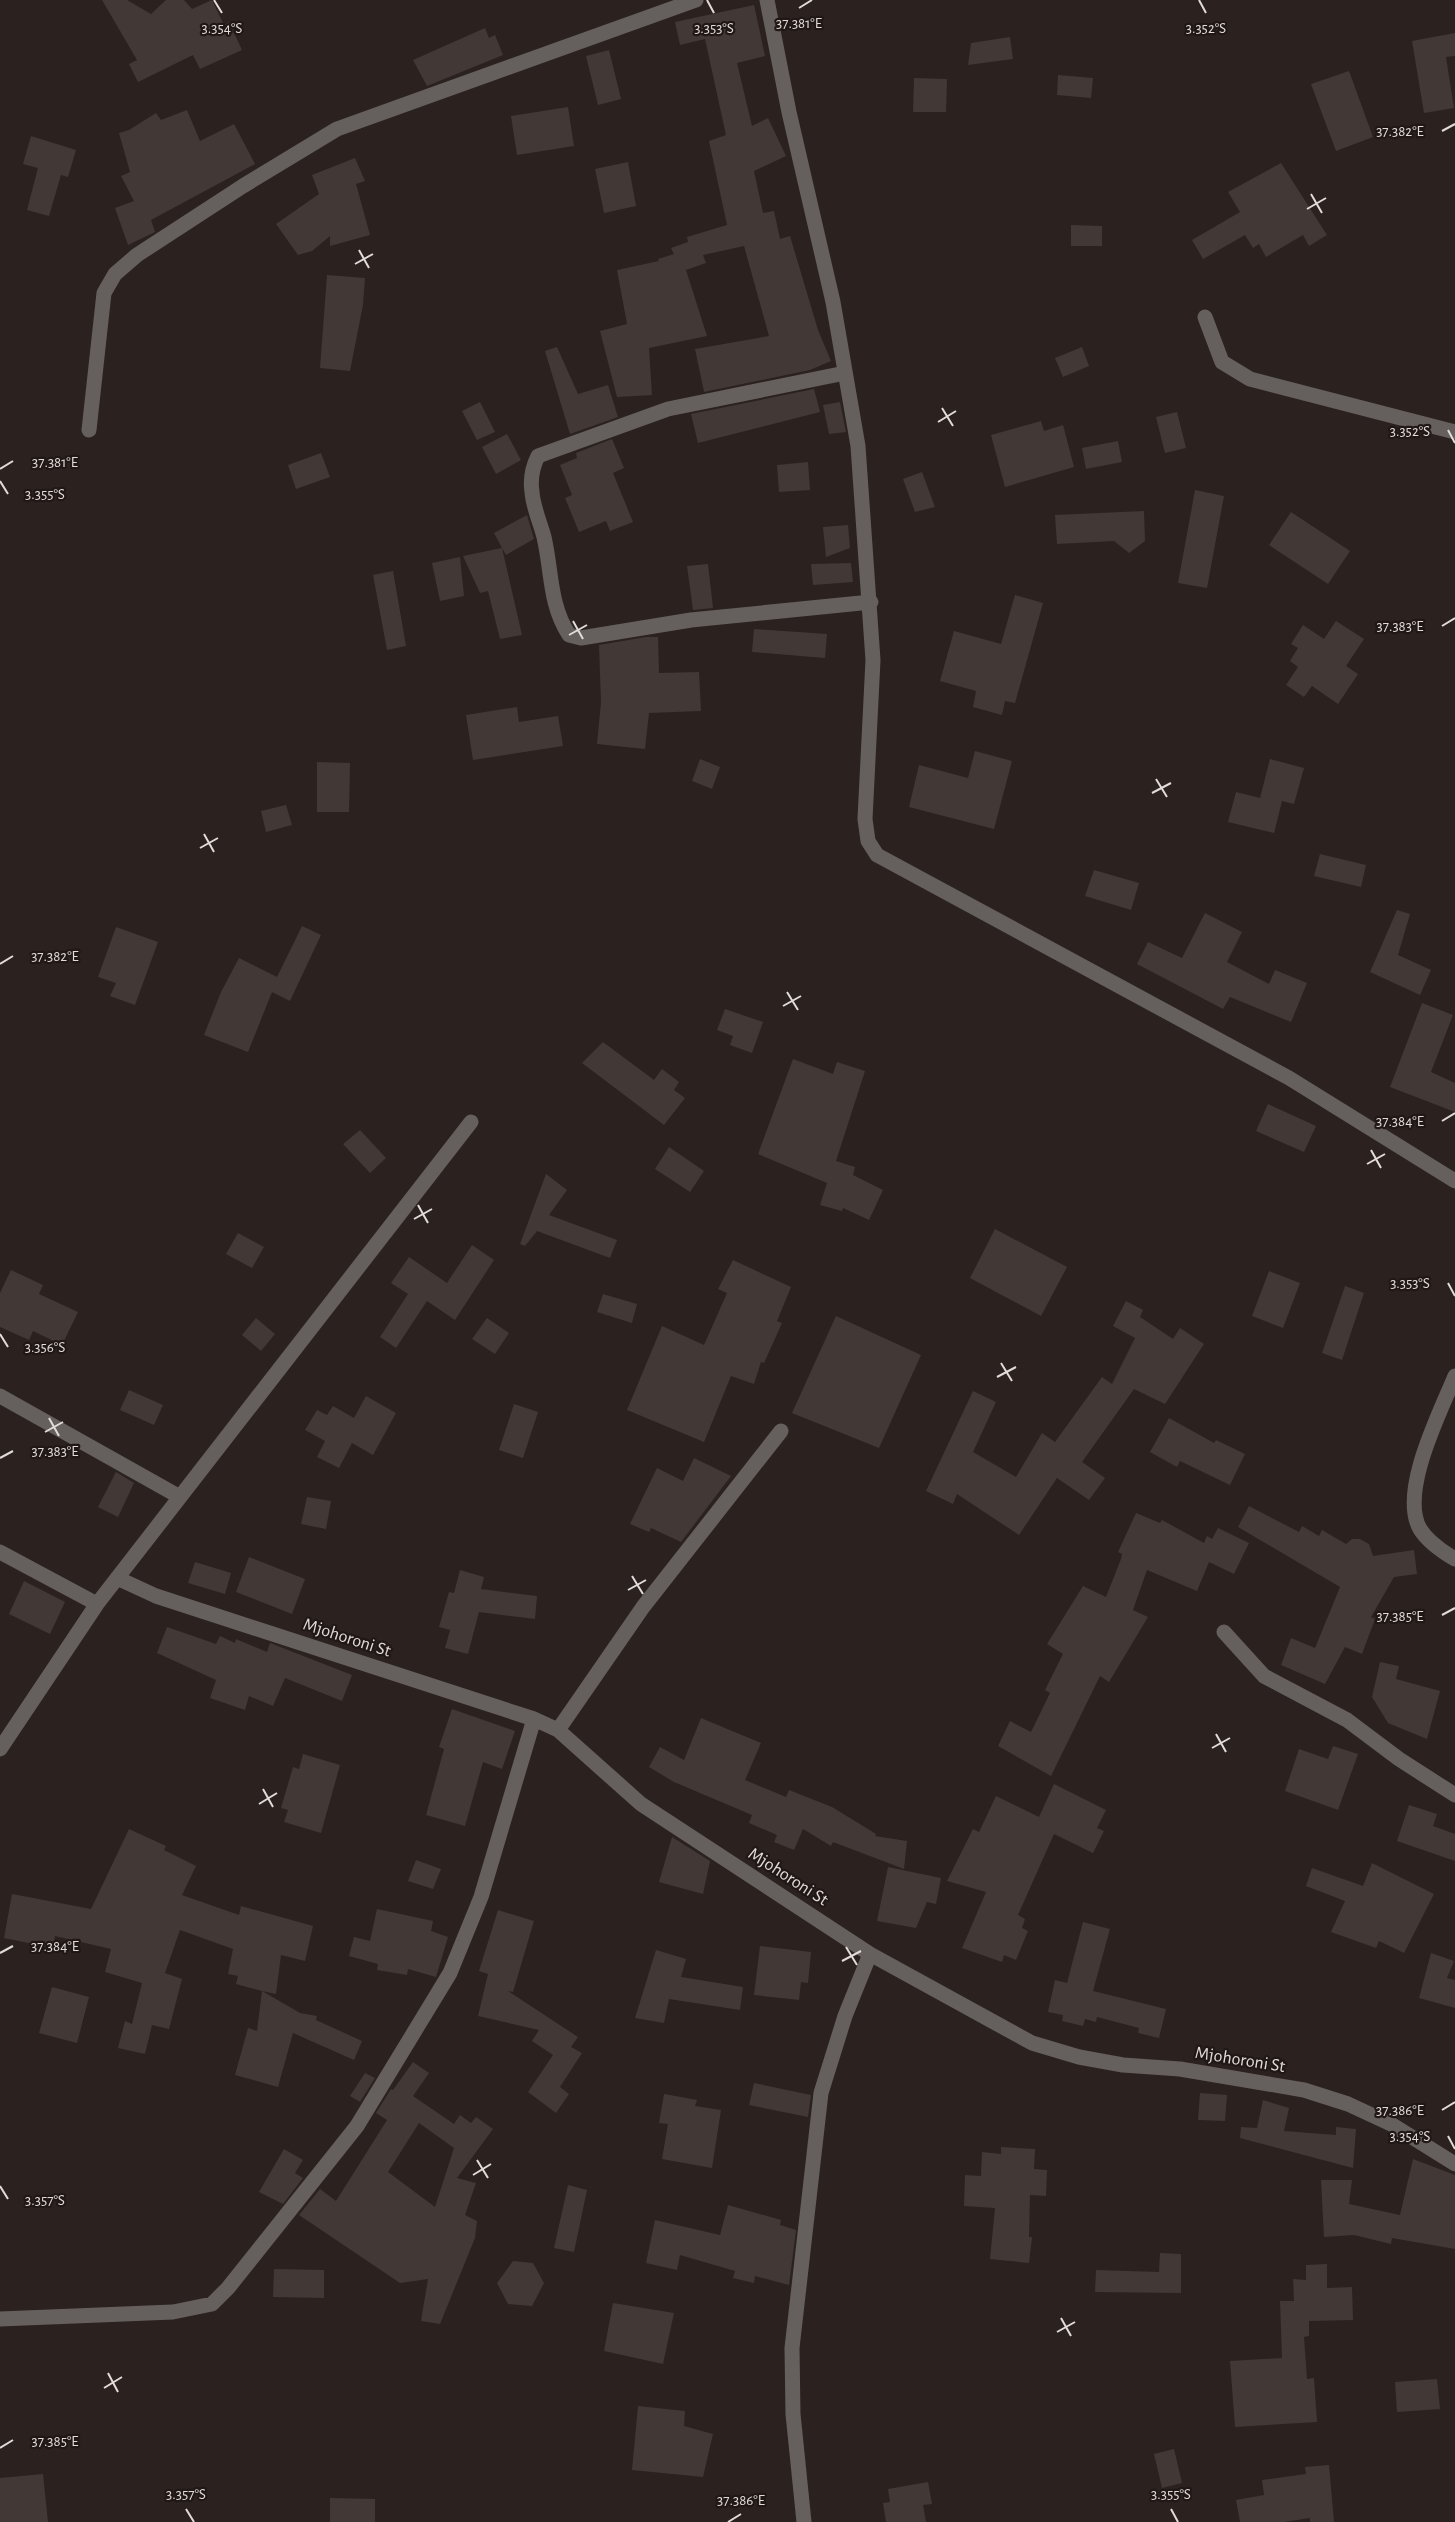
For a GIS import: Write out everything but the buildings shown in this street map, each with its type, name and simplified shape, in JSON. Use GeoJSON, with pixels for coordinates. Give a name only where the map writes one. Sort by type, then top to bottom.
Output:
{"type":"FeatureCollection","features":[{"type":"Feature","properties":{"kind":"street"},"geometry":{"type":"LineString","coordinates":[[89,430],[104,293],[115,274],[138,255],[243,186],[337,129],[696,0]]}},
{"type":"Feature","properties":{"kind":"street"},"geometry":{"type":"LineString","coordinates":[[767,0],[789,112],[833,302],[858,446],[871,602],[873,660],[865,819],[868,841],[877,855],[1289,1078],[1455,1181]]}},
{"type":"Feature","properties":{"kind":"street"},"geometry":{"type":"LineString","coordinates":[[1205,317],[1222,362],[1250,379],[1455,432]]}},
{"type":"Feature","properties":{"kind":"street"},"geometry":{"type":"LineString","coordinates":[[845,373],[668,409],[558,448],[538,456],[532,469],[531,492],[544,539],[553,600],[560,622],[569,635],[581,638],[691,620],[871,602]]}},
{"type":"Feature","properties":{"kind":"street"},"geometry":{"type":"LineString","coordinates":[[0,1749],[97,1604],[471,1122]]}},
{"type":"Feature","properties":{"kind":"street"},"geometry":{"type":"LineString","coordinates":[[1455,1376],[1431,1436],[1412,1496],[1420,1529],[1442,1552],[1455,1559]]}},
{"type":"Feature","properties":{"kind":"street"},"geometry":{"type":"LineString","coordinates":[[0,1396],[180,1497]]}},
{"type":"Feature","properties":{"kind":"street"},"geometry":{"type":"LineString","coordinates":[[558,1730],[643,1607],[781,1431]]}},
{"type":"Feature","properties":{"kind":"street"},"geometry":{"type":"LineString","coordinates":[[0,1552],[97,1604]]}},
{"type":"Feature","properties":{"kind":"street","name":"Mjohoroni St"},"geometry":{"type":"LineString","coordinates":[[117,1578],[156,1596],[534,1719],[558,1730],[641,1804],[870,1954],[1032,2043],[1079,2057],[1123,2065],[1180,2069],[1304,2090],[1348,2104],[1391,2124],[1455,2164]]}},
{"type":"Feature","properties":{"kind":"street"},"geometry":{"type":"LineString","coordinates":[[1224,1632],[1264,1676],[1347,1720],[1399,1759],[1455,1795]]}},
{"type":"Feature","properties":{"kind":"street"},"geometry":{"type":"LineString","coordinates":[[0,2319],[173,2312],[212,2304],[228,2288],[357,2126],[450,1973],[481,1897],[534,1719]]}},
{"type":"Feature","properties":{"kind":"street"},"geometry":{"type":"LineString","coordinates":[[804,2522],[793,2414],[792,2348],[820,2093],[845,2016],[870,1954]]}}]}
